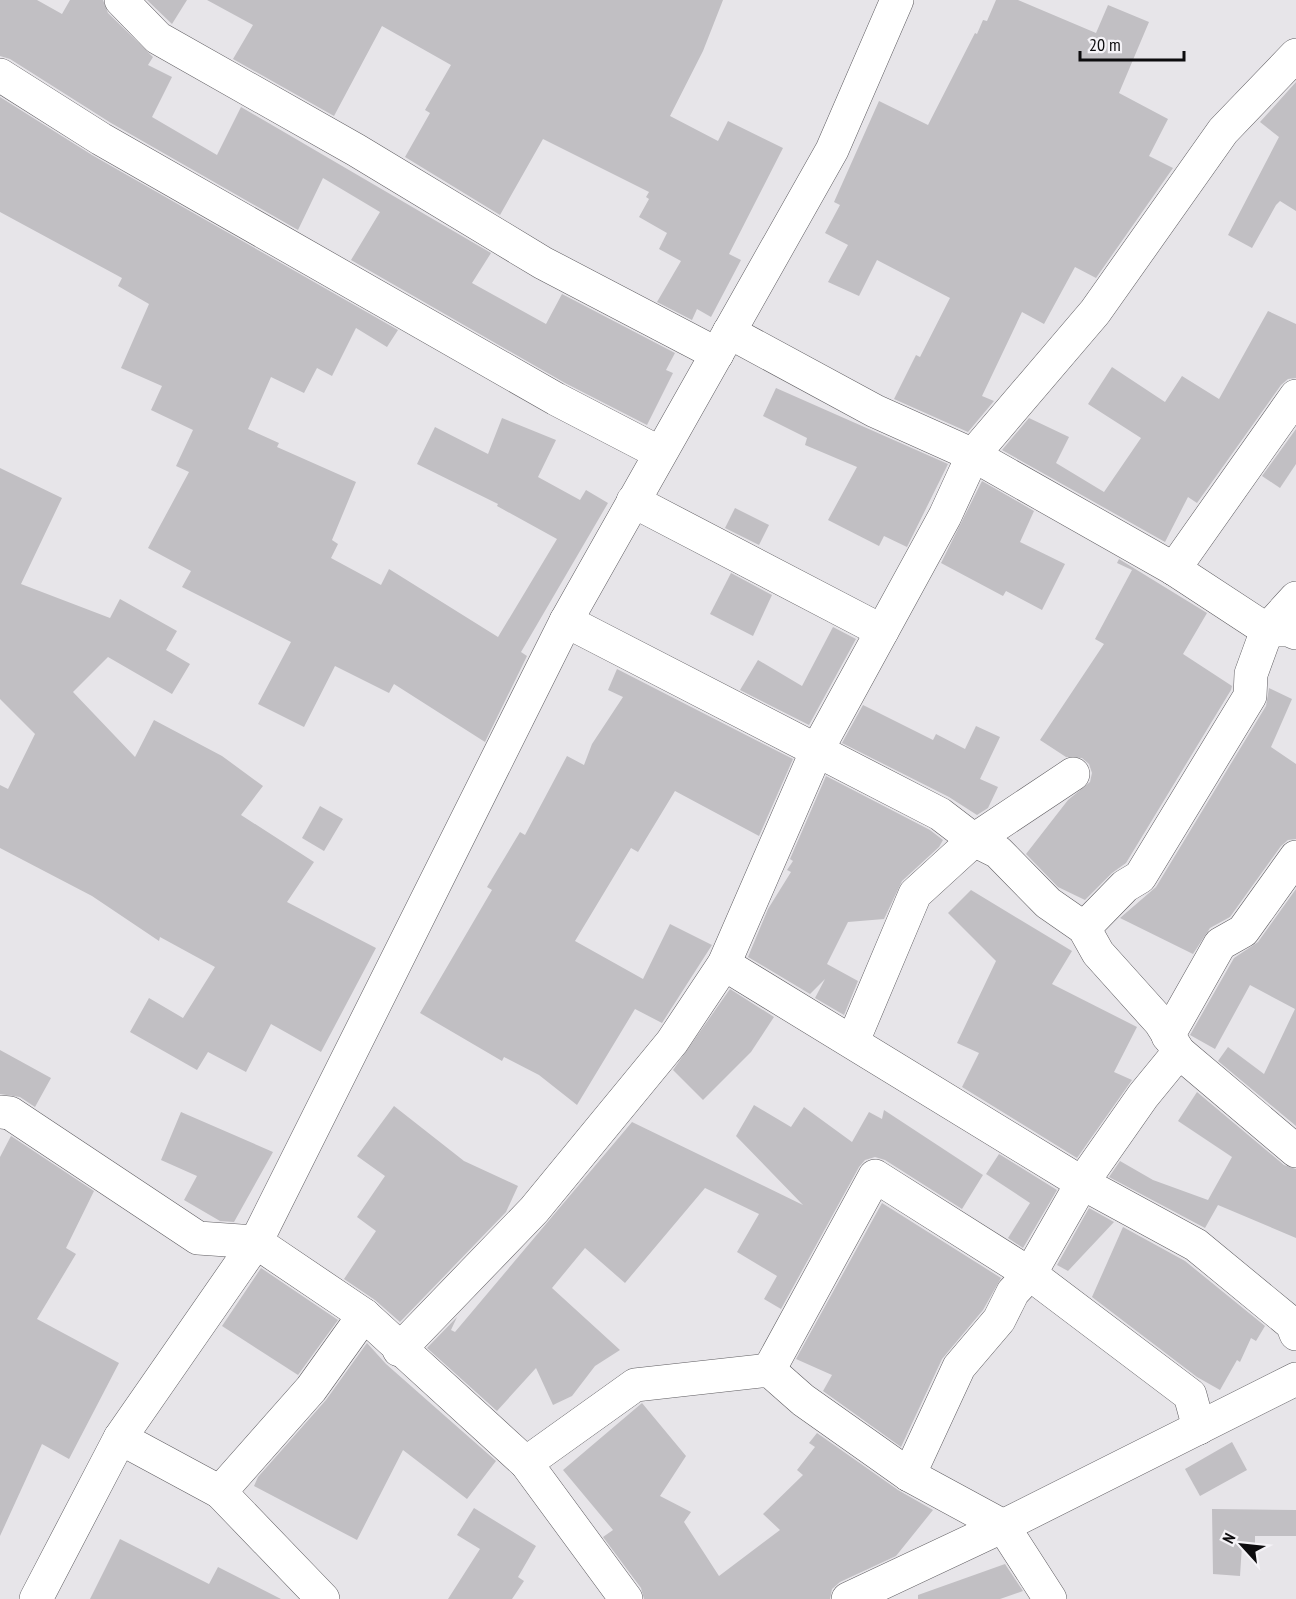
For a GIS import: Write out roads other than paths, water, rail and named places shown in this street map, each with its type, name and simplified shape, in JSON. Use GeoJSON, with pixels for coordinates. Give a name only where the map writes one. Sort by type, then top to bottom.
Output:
{"type":"FeatureCollection","features":[{"type":"Feature","properties":{"kind":"street"},"geometry":{"type":"LineString","coordinates":[[121,0],[158,38],[356,150],[543,263],[973,455],[1281,631]]}},
{"type":"Feature","properties":{"kind":"street"},"geometry":{"type":"LineString","coordinates":[[36,1599],[120,1438],[256,1242],[566,621],[832,150],[897,0]]}},
{"type":"Feature","properties":{"kind":"street"},"geometry":{"type":"LineString","coordinates":[[399,1350],[534,1210],[672,1042],[724,964],[817,750],[945,516],[973,455],[1095,312],[1223,132],[1296,55]]}},
{"type":"Feature","properties":{"kind":"street"},"geometry":{"type":"LineString","coordinates":[[0,75],[101,139],[556,399],[660,453]]}},
{"type":"Feature","properties":{"kind":"street"},"geometry":{"type":"LineString","coordinates":[[1174,569],[1296,396]]}},
{"type":"Feature","properties":{"kind":"street"},"geometry":{"type":"LineString","coordinates":[[633,501],[882,631]]}},
{"type":"Feature","properties":{"kind":"street"},"geometry":{"type":"LineString","coordinates":[[1084,928],[1125,886],[1135,882],[1147,867],[1156,848],[1250,696],[1251,674],[1281,631],[1296,598]]}},
{"type":"Feature","properties":{"kind":"street"},"geometry":{"type":"LineString","coordinates":[[566,621],[940,814],[974,840],[998,852],[1048,903],[1084,928],[1098,953],[1160,1022],[1174,1044],[1296,1151]]}},
{"type":"Feature","properties":{"kind":"street"},"geometry":{"type":"LineString","coordinates":[[853,1041],[915,894],[974,840],[1073,774]]}},
{"type":"Feature","properties":{"kind":"street"},"geometry":{"type":"LineString","coordinates":[[909,1475],[959,1367],[999,1320],[1013,1292],[1030,1274],[1082,1183],[1143,1096],[1174,1044],[1220,944],[1243,931],[1296,856]]}},
{"type":"Feature","properties":{"kind":"street"},"geometry":{"type":"LineString","coordinates":[[724,964],[1082,1183],[1196,1245],[1292,1324],[1296,1334]]}},
{"type":"Feature","properties":{"kind":"street"},"geometry":{"type":"LineString","coordinates":[[0,1112],[10,1113],[198,1238],[256,1242],[364,1315],[399,1350],[526,1463],[626,1599]]}},
{"type":"Feature","properties":{"kind":"street"},"geometry":{"type":"LineString","coordinates":[[770,1370],[875,1176],[1030,1274],[1190,1395],[1198,1428]]}},
{"type":"Feature","properties":{"kind":"street"},"geometry":{"type":"LineString","coordinates":[[220,1492],[311,1389],[364,1315]]}},
{"type":"Feature","properties":{"kind":"street"},"geometry":{"type":"LineString","coordinates":[[526,1463],[635,1385],[770,1370],[803,1400],[909,1475],[1004,1526],[1050,1599]]}},
{"type":"Feature","properties":{"kind":"street"},"geometry":{"type":"LineString","coordinates":[[848,1599],[1004,1526],[1296,1379]]}},
{"type":"Feature","properties":{"kind":"street"},"geometry":{"type":"LineString","coordinates":[[120,1438],[220,1492],[323,1599]]}}]}
